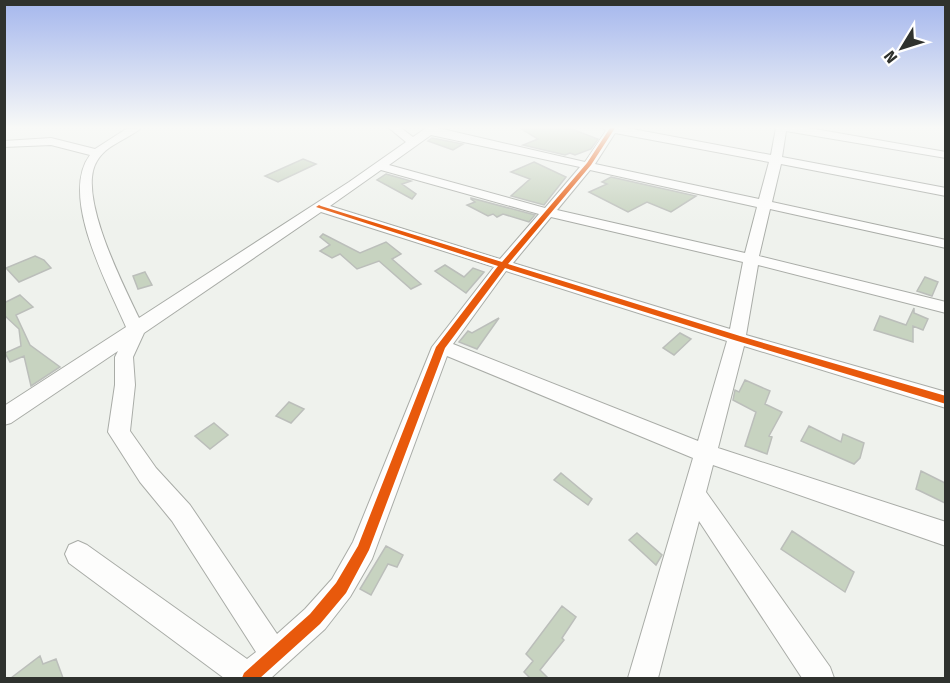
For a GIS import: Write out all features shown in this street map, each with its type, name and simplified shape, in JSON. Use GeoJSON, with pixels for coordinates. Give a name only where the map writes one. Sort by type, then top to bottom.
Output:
{"type":"FeatureCollection","features":[{"type":"Feature","properties":{"kind":"street"},"geometry":{"type":"LineString","coordinates":[[92,160],[85,180],[88,210],[99,245],[136,330],[124,357],[125,385],[119,432],[148,475],[181,513],[274,655]]}},
{"type":"Feature","properties":{"kind":"street"},"geometry":{"type":"LineString","coordinates":[[4,417],[388,160]]}},
{"type":"Feature","properties":{"kind":"street"},"geometry":{"type":"LineString","coordinates":[[569,160],[945,244]]}},
{"type":"Feature","properties":{"kind":"street"},"geometry":{"type":"LineString","coordinates":[[78,554],[248,678],[315,619],[341,588],[363,550],[441,347],[546,212],[591,160]]}},
{"type":"Feature","properties":{"kind":"street"},"geometry":{"type":"LineString","coordinates":[[643,678],[737,338],[751,259],[776,160]]}},
{"type":"Feature","properties":{"kind":"street"},"geometry":{"type":"LineString","coordinates":[[780,160],[945,192]]}},
{"type":"Feature","properties":{"kind":"street"},"geometry":{"type":"LineString","coordinates":[[379,166],[546,212],[751,259],[945,308]]}},
{"type":"Feature","properties":{"kind":"street"},"geometry":{"type":"LineString","coordinates":[[319,207],[737,338],[945,400]]}},
{"type":"Feature","properties":{"kind":"street"},"geometry":{"type":"LineString","coordinates":[[441,347],[705,453],[945,534]]}},
{"type":"Feature","properties":{"kind":"street"},"geometry":{"type":"LineString","coordinates":[[694,494],[819,678]]}},
{"type":"Feature","properties":{"kind":"building"},"geometry":{"type":"Polygon","coordinates":[[[301,160],[316,164],[278,182],[265,176],[301,160]]]}},
{"type":"Feature","properties":{"kind":"building"},"geometry":{"type":"Polygon","coordinates":[[[534,162],[566,177],[544,205],[511,196],[530,179],[511,172],[534,162]]]}},
{"type":"Feature","properties":{"kind":"building"},"geometry":{"type":"Polygon","coordinates":[[[386,174],[411,181],[402,184],[416,194],[412,199],[377,180],[386,174]]]}},
{"type":"Feature","properties":{"kind":"building"},"geometry":{"type":"Polygon","coordinates":[[[611,177],[696,196],[671,212],[647,202],[628,212],[589,192],[607,184],[602,182],[611,177]]]}},
{"type":"Feature","properties":{"kind":"building"},"geometry":{"type":"Polygon","coordinates":[[[471,198],[535,215],[529,222],[503,214],[497,217],[493,214],[488,216],[467,205],[475,202],[471,198]]]}},
{"type":"Feature","properties":{"kind":"building"},"geometry":{"type":"Polygon","coordinates":[[[323,234],[360,253],[386,242],[401,254],[392,259],[421,284],[411,289],[379,261],[357,269],[340,254],[332,258],[320,251],[330,245],[320,237],[323,234]]]}},
{"type":"Feature","properties":{"kind":"building"},"geometry":{"type":"Polygon","coordinates":[[[35,256],[44,260],[51,268],[19,282],[6,268],[35,256]]]}},
{"type":"Feature","properties":{"kind":"building"},"geometry":{"type":"Polygon","coordinates":[[[445,265],[464,277],[473,268],[484,272],[466,293],[435,271],[445,265]]]}},
{"type":"Feature","properties":{"kind":"building"},"geometry":{"type":"Polygon","coordinates":[[[145,272],[152,285],[138,289],[133,276],[145,272]]]}},
{"type":"Feature","properties":{"kind":"building"},"geometry":{"type":"Polygon","coordinates":[[[925,277],[938,282],[932,296],[917,291],[925,277]]]}},
{"type":"Feature","properties":{"kind":"building"},"geometry":{"type":"Polygon","coordinates":[[[20,295],[33,307],[16,315],[30,345],[60,367],[31,386],[24,356],[10,362],[5,353],[21,346],[19,329],[4,315],[4,303],[20,295]]]}},
{"type":"Feature","properties":{"kind":"building"},"geometry":{"type":"Polygon","coordinates":[[[914,308],[914,313],[928,319],[923,330],[913,326],[913,342],[874,330],[880,316],[906,325],[914,308]]]}},
{"type":"Feature","properties":{"kind":"building"},"geometry":{"type":"Polygon","coordinates":[[[499,318],[477,349],[459,342],[468,331],[472,333],[499,318]]]}},
{"type":"Feature","properties":{"kind":"building"},"geometry":{"type":"Polygon","coordinates":[[[680,333],[691,339],[674,355],[663,348],[680,333]]]}},
{"type":"Feature","properties":{"kind":"building"},"geometry":{"type":"Polygon","coordinates":[[[745,380],[770,391],[765,404],[782,412],[769,436],[772,437],[767,454],[745,446],[756,412],[733,400],[735,390],[739,392],[745,380]]]}},
{"type":"Feature","properties":{"kind":"building"},"geometry":{"type":"Polygon","coordinates":[[[289,402],[304,409],[291,423],[276,416],[289,402]]]}},
{"type":"Feature","properties":{"kind":"building"},"geometry":{"type":"Polygon","coordinates":[[[214,423],[228,435],[210,449],[195,436],[214,423]]]}},
{"type":"Feature","properties":{"kind":"building"},"geometry":{"type":"Polygon","coordinates":[[[809,426],[841,442],[843,434],[864,443],[860,458],[854,464],[801,441],[809,426]]]}},
{"type":"Feature","properties":{"kind":"building"},"geometry":{"type":"Polygon","coordinates":[[[921,471],[945,483],[945,503],[916,489],[921,471]]]}},
{"type":"Feature","properties":{"kind":"building"},"geometry":{"type":"Polygon","coordinates":[[[561,473],[592,499],[588,505],[554,480],[561,473]]]}},
{"type":"Feature","properties":{"kind":"building"},"geometry":{"type":"Polygon","coordinates":[[[792,531],[854,572],[845,592],[781,549],[792,531]]]}},
{"type":"Feature","properties":{"kind":"building"},"geometry":{"type":"Polygon","coordinates":[[[637,533],[662,555],[656,565],[629,540],[637,533]]]}},
{"type":"Feature","properties":{"kind":"building"},"geometry":{"type":"Polygon","coordinates":[[[386,546],[403,555],[397,567],[388,564],[371,595],[360,589],[386,546]]]}},
{"type":"Feature","properties":{"kind":"building"},"geometry":{"type":"Polygon","coordinates":[[[562,606],[576,617],[562,638],[564,640],[540,670],[548,678],[530,678],[524,672],[533,661],[526,654],[562,606]]]}},
{"type":"Feature","properties":{"kind":"building"},"geometry":{"type":"Polygon","coordinates":[[[40,656],[43,664],[56,659],[63,678],[11,678],[40,656]]]}},
{"type":"Feature","properties":{"kind":"cycle path"},"geometry":{"type":"LineString","coordinates":[[249,678],[315,619],[341,588],[363,550],[441,347],[503,265],[592,160]]}},
{"type":"Feature","properties":{"kind":"cycle path"},"geometry":{"type":"LineString","coordinates":[[319,207],[737,338],[946,400]]}}]}
